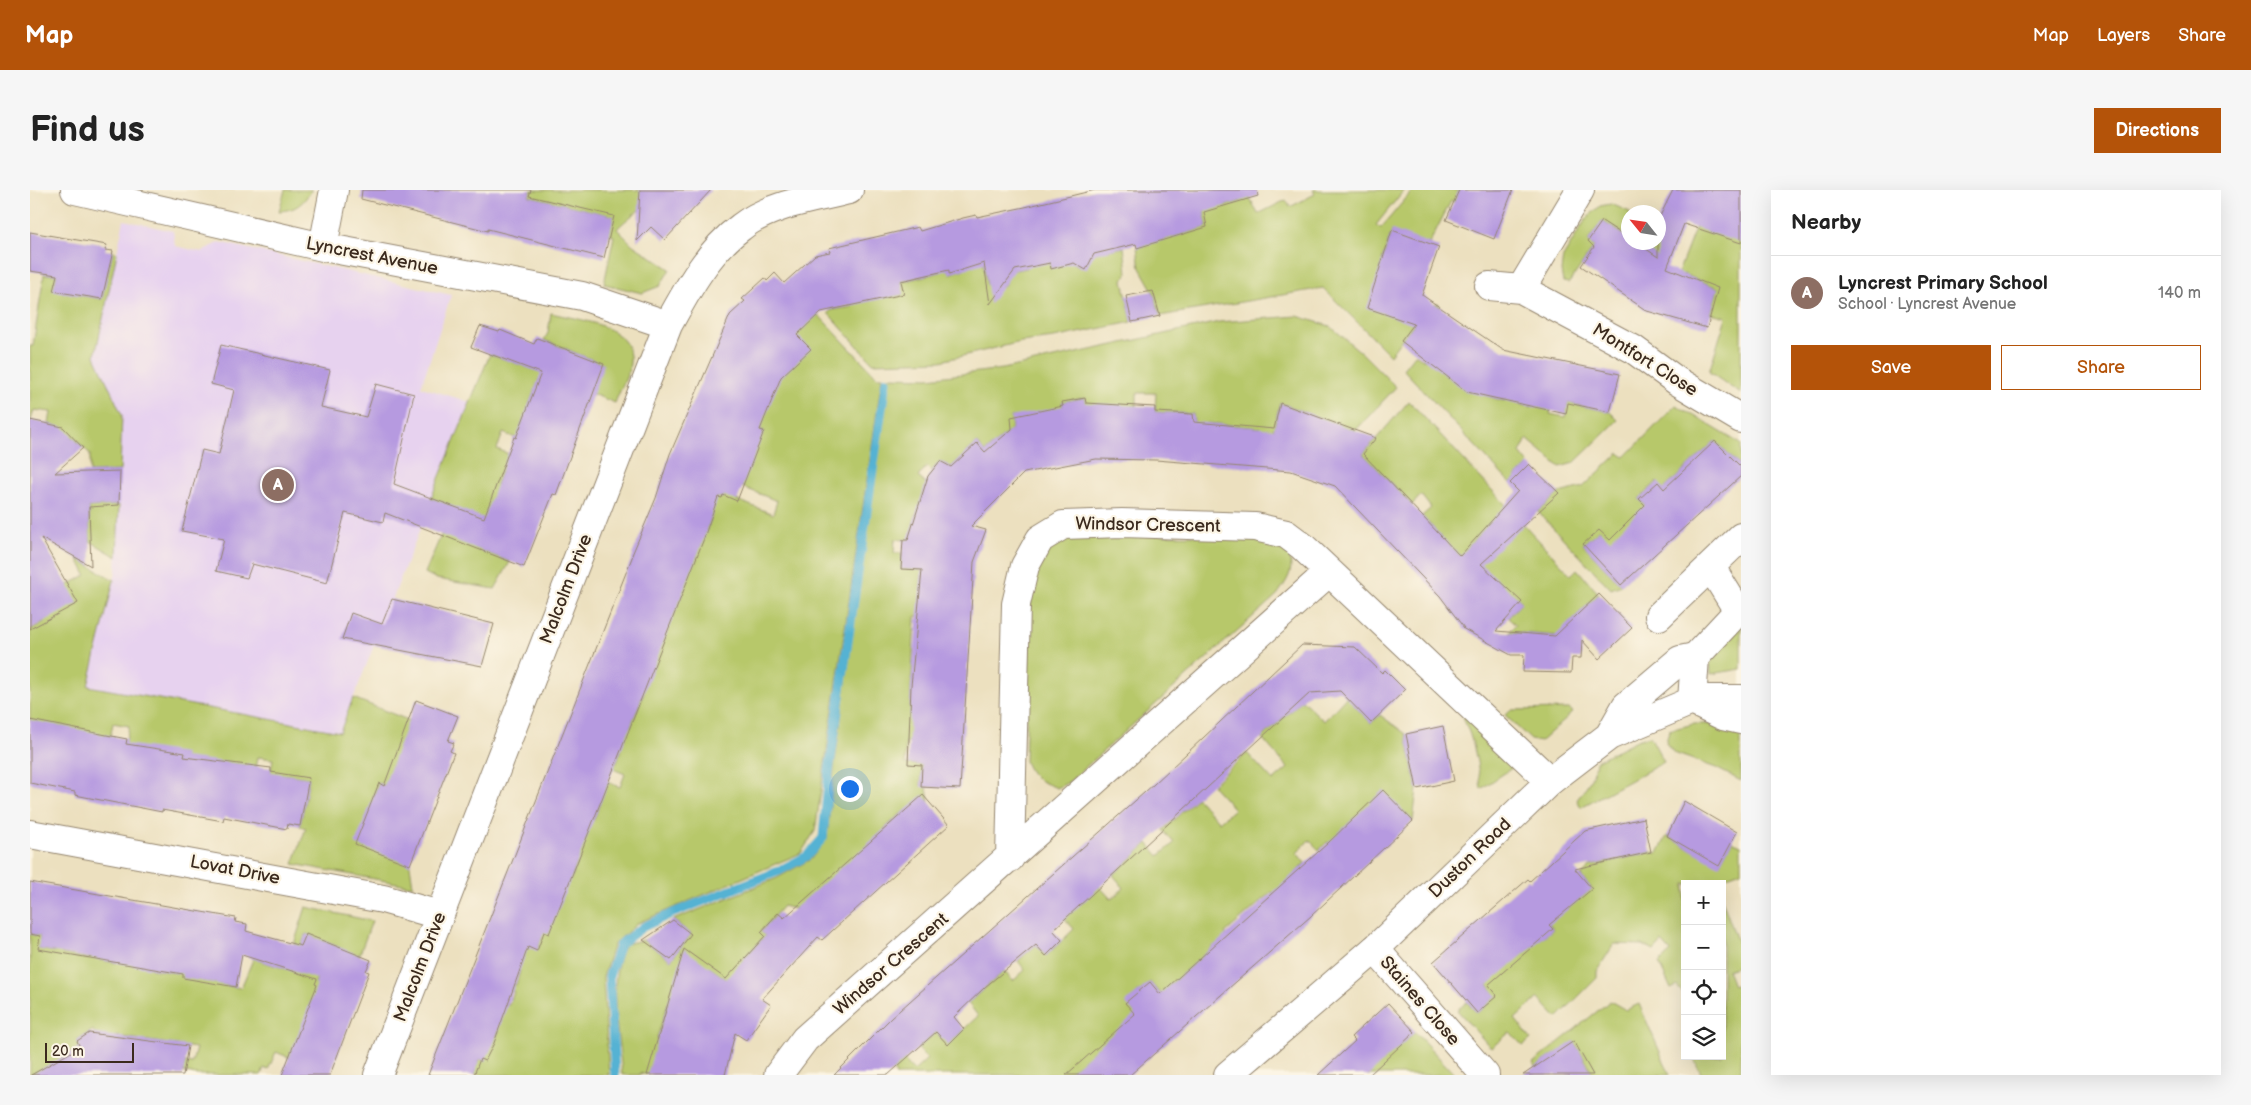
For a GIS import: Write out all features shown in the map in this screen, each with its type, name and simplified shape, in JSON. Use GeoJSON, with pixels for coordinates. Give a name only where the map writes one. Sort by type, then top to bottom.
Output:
{"type":"FeatureCollection","features":[{"type":"Feature","properties":{"kind":"street","name":"Lyncrest Avenue"},"geometry":{"type":"LineString","coordinates":[[75,190],[323,247],[582,296],[668,325]]}},
{"type":"Feature","properties":{"kind":"street"},"geometry":{"type":"LineString","coordinates":[[323,247],[334,190]]}},
{"type":"Feature","properties":{"kind":"street","name":"Malcolm Drive"},"geometry":{"type":"LineString","coordinates":[[378,1075],[668,325],[689,287],[714,254],[741,226],[769,212],[849,190]]}},
{"type":"Feature","properties":{"kind":"street"},"geometry":{"type":"LineString","coordinates":[[1521,289],[1580,190]]}},
{"type":"Feature","properties":{"kind":"street","name":"Montfort Close"},"geometry":{"type":"LineString","coordinates":[[1489,286],[1521,289],[1633,349],[1677,381],[1741,419]]}},
{"type":"Feature","properties":{"kind":"street","name":"Windsor Crescent"},"geometry":{"type":"LineString","coordinates":[[1010,858],[1016,604],[1025,566],[1040,539],[1063,524],[1122,523],[1255,527],[1286,534],[1302,546],[1550,781]]}},
{"type":"Feature","properties":{"kind":"street"},"geometry":{"type":"LineString","coordinates":[[1659,616],[1741,537]]}},
{"type":"Feature","properties":{"kind":"street"},"geometry":{"type":"LineString","coordinates":[[1609,736],[1626,706],[1680,660],[1695,656],[1740,610],[1711,567]]}},
{"type":"Feature","properties":{"kind":"street","name":"Windsor Crescent"},"geometry":{"type":"LineString","coordinates":[[778,1075],[805,1039],[1329,572]]}},
{"type":"Feature","properties":{"kind":"street"},"geometry":{"type":"LineString","coordinates":[[1695,656],[1696,700]]}},
{"type":"Feature","properties":{"kind":"street"},"geometry":{"type":"LineString","coordinates":[[1696,700],[1724,684],[1741,681]]}},
{"type":"Feature","properties":{"kind":"street","name":"Duston Road"},"geometry":{"type":"LineString","coordinates":[[1228,1075],[1375,949],[1550,781],[1609,736],[1696,700],[1741,698]]}},
{"type":"Feature","properties":{"kind":"street"},"geometry":{"type":"LineString","coordinates":[[1696,700],[1723,716],[1741,720]]}},
{"type":"Feature","properties":{"kind":"street","name":"Lovat Drive"},"geometry":{"type":"LineString","coordinates":[[30,834],[383,899],[439,915]]}},
{"type":"Feature","properties":{"kind":"street","name":"Staines Close"},"geometry":{"type":"LineString","coordinates":[[1375,949],[1485,1075]]}},
{"type":"Feature","properties":{"kind":"shaded area"},"geometry":{"type":"Polygon","coordinates":[[[124,220],[173,231],[175,246],[202,252],[219,242],[451,295],[421,387],[470,402],[340,732],[88,686],[116,572],[122,415],[95,357],[124,220]]]}},
{"type":"Feature","properties":{"kind":"green space"},"geometry":{"type":"Polygon","coordinates":[[[285,190],[312,190],[295,208],[279,211],[285,190]]]}},
{"type":"Feature","properties":{"kind":"green space"},"geometry":{"type":"Polygon","coordinates":[[[531,190],[640,190],[648,202],[617,229],[633,245],[670,269],[660,286],[642,293],[604,284],[614,236],[609,234],[613,216],[529,196],[531,190]]]}},
{"type":"Feature","properties":{"kind":"green space"},"geometry":{"type":"Polygon","coordinates":[[[1238,190],[1246,190],[1258,214],[1286,200],[1290,207],[1315,194],[1313,190],[1404,190],[1376,225],[1381,228],[1413,190],[1459,190],[1458,193],[1464,205],[1451,201],[1429,244],[1392,231],[1382,260],[1390,263],[1421,308],[1438,303],[1440,307],[1431,319],[1422,313],[1390,355],[1323,288],[1160,316],[1153,291],[1140,268],[1137,247],[1207,227],[1203,207],[1224,202],[1225,206],[1241,201],[1238,190]]]}},
{"type":"Feature","properties":{"kind":"green space"},"geometry":{"type":"Polygon","coordinates":[[[1737,190],[1741,243],[1741,394],[1709,372],[1726,317],[1711,313],[1718,288],[1683,274],[1675,296],[1670,294],[1698,221],[1737,190]]]}},
{"type":"Feature","properties":{"kind":"green space"},"geometry":{"type":"Polygon","coordinates":[[[1611,204],[1621,208],[1621,233],[1602,221],[1588,241],[1594,247],[1569,283],[1563,282],[1561,271],[1563,257],[1586,219],[1600,206],[1611,204]]]}},
{"type":"Feature","properties":{"kind":"green space"},"geometry":{"type":"Polygon","coordinates":[[[1666,230],[1679,236],[1663,271],[1628,250],[1666,250],[1666,230]]]}},
{"type":"Feature","properties":{"kind":"green space"},"geometry":{"type":"Polygon","coordinates":[[[1088,236],[1109,250],[1124,247],[1127,272],[1123,280],[1132,322],[1054,338],[1021,342],[941,361],[873,363],[828,313],[832,310],[852,307],[848,295],[859,303],[903,294],[901,282],[940,272],[948,267],[950,274],[964,269],[964,265],[983,261],[987,285],[995,290],[1002,288],[1007,281],[1004,272],[1027,268],[1026,260],[1047,247],[1051,268],[1072,262],[1080,267],[1088,265],[1088,236]]]}},
{"type":"Feature","properties":{"kind":"green space"},"geometry":{"type":"Polygon","coordinates":[[[1621,237],[1621,245],[1617,243],[1621,237]]]}},
{"type":"Feature","properties":{"kind":"green space"},"geometry":{"type":"Polygon","coordinates":[[[113,251],[117,253],[95,356],[122,415],[120,471],[90,472],[90,454],[72,436],[60,447],[56,426],[49,424],[51,412],[34,410],[30,423],[30,346],[33,346],[44,274],[57,275],[54,291],[102,299],[113,251]]]}},
{"type":"Feature","properties":{"kind":"green space"},"geometry":{"type":"Polygon","coordinates":[[[793,288],[877,377],[882,377],[815,831],[801,853],[638,923],[614,944],[603,977],[609,1075],[474,1075],[480,1059],[485,1060],[499,1030],[494,1027],[503,1004],[509,1005],[514,992],[498,986],[501,979],[516,985],[520,971],[516,969],[525,946],[537,950],[542,937],[530,932],[553,869],[572,876],[577,863],[560,856],[576,813],[594,820],[607,782],[620,787],[625,774],[599,763],[616,764],[621,750],[605,744],[614,720],[630,727],[644,693],[627,686],[702,543],[681,524],[705,534],[711,518],[703,491],[722,498],[727,485],[764,431],[724,415],[797,335],[793,288]],[[740,486],[734,499],[773,514],[777,501],[740,486]]]}},
{"type":"Feature","properties":{"kind":"green space"},"geometry":{"type":"Polygon","coordinates":[[[551,313],[589,322],[614,332],[623,340],[629,350],[630,363],[626,378],[615,403],[553,378],[539,379],[529,405],[538,409],[537,446],[503,433],[497,449],[516,457],[510,475],[501,472],[496,485],[515,492],[474,547],[510,562],[495,589],[437,579],[425,573],[453,507],[431,498],[490,354],[593,391],[603,364],[544,340],[548,333],[551,313]]]}},
{"type":"Feature","properties":{"kind":"green space"},"geometry":{"type":"Polygon","coordinates":[[[1297,316],[1330,326],[1363,354],[1396,387],[1355,431],[1280,403],[1271,440],[1261,428],[1208,423],[1195,429],[1193,414],[1155,412],[1156,393],[1137,393],[1137,406],[1087,412],[1085,398],[1062,402],[1064,414],[1011,417],[1012,429],[985,452],[977,443],[951,467],[940,461],[932,471],[927,466],[918,477],[938,493],[930,513],[918,509],[913,524],[922,542],[895,539],[894,553],[902,553],[901,569],[922,570],[919,615],[915,617],[910,707],[917,743],[906,742],[905,764],[922,765],[921,786],[927,787],[929,803],[903,812],[884,829],[887,833],[795,909],[783,906],[761,931],[765,936],[745,957],[730,982],[709,967],[668,1003],[657,1038],[680,1045],[649,1075],[640,1073],[640,1075],[622,1075],[615,991],[619,959],[625,944],[643,940],[671,960],[691,934],[673,920],[777,878],[811,859],[827,838],[834,769],[888,377],[929,378],[1003,369],[1219,322],[1297,316]]]}},
{"type":"Feature","properties":{"kind":"green space"},"geometry":{"type":"Polygon","coordinates":[[[1430,353],[1448,364],[1442,373],[1464,386],[1504,401],[1507,389],[1515,391],[1512,403],[1532,407],[1535,397],[1561,362],[1550,414],[1565,417],[1568,403],[1610,412],[1618,420],[1574,463],[1560,467],[1527,439],[1520,453],[1529,464],[1510,483],[1403,369],[1415,354],[1424,360],[1430,353]]]}},
{"type":"Feature","properties":{"kind":"green space"},"geometry":{"type":"Polygon","coordinates":[[[1409,401],[1571,575],[1577,569],[1599,594],[1568,624],[1573,637],[1509,632],[1516,625],[1508,618],[1522,602],[1476,563],[1490,523],[1470,545],[1463,560],[1422,516],[1431,508],[1421,495],[1412,505],[1363,454],[1409,401]]]}},
{"type":"Feature","properties":{"kind":"green space"},"geometry":{"type":"Polygon","coordinates":[[[1676,405],[1741,444],[1741,467],[1715,441],[1664,489],[1657,482],[1639,499],[1646,506],[1610,541],[1599,530],[1583,544],[1621,585],[1611,589],[1538,512],[1559,493],[1583,487],[1619,453],[1625,457],[1676,405]]]}},
{"type":"Feature","properties":{"kind":"green space"},"geometry":{"type":"Polygon","coordinates":[[[119,505],[117,557],[90,541],[89,507],[119,505]]]}},
{"type":"Feature","properties":{"kind":"green space"},"geometry":{"type":"Polygon","coordinates":[[[1231,535],[1284,545],[1291,565],[1288,577],[1277,595],[1069,782],[1057,788],[1037,779],[1025,761],[1031,600],[1034,570],[1044,549],[1061,536],[1231,535]]]}},
{"type":"Feature","properties":{"kind":"green space"},"geometry":{"type":"Polygon","coordinates":[[[78,559],[114,580],[88,686],[340,732],[353,698],[418,724],[400,792],[379,783],[373,798],[390,804],[410,865],[413,886],[293,864],[306,828],[300,826],[309,778],[282,774],[269,781],[273,759],[258,757],[248,817],[245,765],[228,763],[225,776],[119,777],[129,726],[113,723],[107,755],[30,721],[30,630],[44,622],[38,609],[68,585],[86,575],[78,559]]]}},
{"type":"Feature","properties":{"kind":"green space"},"geometry":{"type":"Polygon","coordinates":[[[1741,622],[1741,669],[1711,674],[1710,660],[1741,622]]]}},
{"type":"Feature","properties":{"kind":"green space"},"geometry":{"type":"Polygon","coordinates":[[[1352,691],[1352,703],[1371,723],[1380,715],[1406,734],[1417,789],[1413,821],[1341,857],[1327,842],[1319,850],[1309,840],[1297,853],[1305,863],[1282,886],[1286,908],[1272,892],[1225,933],[1239,949],[1215,945],[1168,987],[1173,1009],[1150,982],[1126,1003],[1136,1015],[1066,1075],[895,1075],[886,1063],[898,1053],[914,1071],[927,1059],[918,1048],[936,1032],[948,1044],[978,1016],[968,1003],[1004,971],[1013,981],[1025,970],[1018,961],[1036,945],[1046,956],[1074,929],[1064,918],[1099,886],[1111,899],[1124,888],[1113,875],[1148,843],[1159,856],[1174,843],[1163,830],[1197,798],[1219,822],[1234,809],[1212,785],[1247,753],[1273,781],[1288,768],[1262,738],[1302,700],[1324,721],[1352,691]]]}},
{"type":"Feature","properties":{"kind":"green space"},"geometry":{"type":"Polygon","coordinates":[[[1569,709],[1573,712],[1540,742],[1531,740],[1505,715],[1510,710],[1569,709]]]}},
{"type":"Feature","properties":{"kind":"green space"},"geometry":{"type":"Polygon","coordinates":[[[1467,715],[1509,758],[1512,768],[1481,789],[1475,752],[1463,718],[1467,715]]]}},
{"type":"Feature","properties":{"kind":"green space"},"geometry":{"type":"Polygon","coordinates":[[[1694,724],[1717,724],[1741,732],[1741,781],[1716,768],[1674,753],[1666,743],[1669,730],[1694,724]]]}},
{"type":"Feature","properties":{"kind":"green space"},"geometry":{"type":"Polygon","coordinates":[[[1650,736],[1664,762],[1581,807],[1577,800],[1592,777],[1596,761],[1637,740],[1650,736]]]}},
{"type":"Feature","properties":{"kind":"green space"},"geometry":{"type":"Polygon","coordinates":[[[1667,836],[1719,865],[1732,841],[1741,845],[1741,871],[1716,880],[1681,880],[1681,991],[1677,986],[1671,989],[1659,963],[1671,952],[1662,942],[1654,951],[1643,945],[1614,944],[1597,971],[1597,978],[1557,1018],[1538,998],[1515,1019],[1531,1039],[1523,1046],[1510,1032],[1491,1048],[1457,1010],[1467,1002],[1477,1013],[1496,996],[1487,983],[1553,929],[1548,923],[1592,889],[1581,876],[1591,866],[1651,852],[1658,853],[1667,836]]]}},
{"type":"Feature","properties":{"kind":"green space"},"geometry":{"type":"Polygon","coordinates":[[[64,901],[72,901],[62,954],[89,959],[91,943],[101,944],[99,960],[117,963],[128,906],[151,969],[177,973],[196,914],[183,977],[241,988],[254,957],[257,960],[286,969],[306,907],[372,921],[359,956],[306,934],[297,956],[321,967],[315,983],[328,989],[290,1058],[276,1052],[268,1070],[264,1068],[261,1075],[196,1075],[183,1072],[185,1062],[192,1063],[196,1048],[116,1036],[110,1061],[93,1030],[77,1041],[83,1052],[30,1075],[30,934],[40,936],[39,949],[55,952],[64,901]]]}},
{"type":"Feature","properties":{"kind":"green space"},"geometry":{"type":"Polygon","coordinates":[[[1726,911],[1741,951],[1741,965],[1727,970],[1733,986],[1741,983],[1741,1075],[1702,1075],[1694,1060],[1726,1060],[1726,911]]]}},
{"type":"Feature","properties":{"kind":"green space"},"geometry":{"type":"Polygon","coordinates":[[[1610,1001],[1626,1010],[1639,1004],[1670,1075],[1594,1075],[1574,1042],[1535,1067],[1533,1063],[1610,1001]]]}},
{"type":"Feature","properties":{"kind":"green space"},"geometry":{"type":"Polygon","coordinates":[[[1415,1032],[1455,1075],[1367,1075],[1415,1032]]]}},
{"type":"Feature","properties":{"kind":"building"},"geometry":{"type":"Polygon","coordinates":[[[362,190],[531,190],[529,196],[614,216],[604,258],[361,199],[362,190]]]}},
{"type":"Feature","properties":{"kind":"building"},"geometry":{"type":"Polygon","coordinates":[[[640,190],[711,190],[665,240],[651,227],[637,241],[640,190]]]}},
{"type":"Feature","properties":{"kind":"building"},"geometry":{"type":"Polygon","coordinates":[[[1095,190],[1257,190],[1258,196],[1204,212],[1207,227],[1137,248],[1136,244],[1094,254],[1086,270],[1074,263],[1051,269],[1050,263],[1015,270],[990,304],[984,263],[949,274],[949,270],[901,281],[904,294],[821,312],[797,335],[811,349],[781,377],[760,430],[764,431],[737,501],[723,495],[722,498],[718,497],[703,541],[549,934],[544,932],[537,951],[528,947],[494,1043],[485,1061],[480,1059],[474,1075],[428,1075],[656,498],[670,454],[730,315],[745,301],[742,299],[765,278],[767,281],[775,273],[784,283],[815,255],[830,252],[829,248],[918,227],[920,231],[963,218],[1025,207],[1095,190]]]}},
{"type":"Feature","properties":{"kind":"building"},"geometry":{"type":"Polygon","coordinates":[[[1459,190],[1513,190],[1494,239],[1446,220],[1459,190]]]}},
{"type":"Feature","properties":{"kind":"building"},"geometry":{"type":"Polygon","coordinates":[[[1673,190],[1741,190],[1741,243],[1684,224],[1667,268],[1718,288],[1707,328],[1647,311],[1581,266],[1594,247],[1588,241],[1602,221],[1621,233],[1621,250],[1648,250],[1658,257],[1658,250],[1666,250],[1666,205],[1673,190]]]}},
{"type":"Feature","properties":{"kind":"building"},"geometry":{"type":"Polygon","coordinates":[[[1392,230],[1439,247],[1422,295],[1503,350],[1620,374],[1610,412],[1568,403],[1566,414],[1467,392],[1401,341],[1414,324],[1367,308],[1392,230]]]}},
{"type":"Feature","properties":{"kind":"building"},"geometry":{"type":"Polygon","coordinates":[[[30,232],[107,245],[105,250],[113,251],[102,299],[53,291],[57,275],[30,271],[30,232]]]}},
{"type":"Feature","properties":{"kind":"building"},"geometry":{"type":"Polygon","coordinates":[[[1153,291],[1160,316],[1132,322],[1126,296],[1153,291]]]}},
{"type":"Feature","properties":{"kind":"building"},"geometry":{"type":"Polygon","coordinates":[[[480,326],[499,332],[500,330],[534,344],[537,338],[604,364],[556,495],[553,494],[524,567],[385,513],[383,522],[345,513],[327,583],[252,564],[247,578],[216,571],[224,539],[182,531],[202,450],[219,454],[234,390],[211,384],[221,345],[330,370],[321,407],[366,417],[376,384],[414,394],[394,484],[484,518],[514,437],[516,438],[541,373],[471,347],[480,326]]]}},
{"type":"Feature","properties":{"kind":"building"},"geometry":{"type":"Polygon","coordinates":[[[1085,398],[1086,403],[1155,407],[1155,412],[1193,414],[1194,422],[1274,429],[1280,403],[1376,438],[1363,454],[1460,556],[1518,491],[1510,483],[1529,464],[1559,493],[1481,564],[1522,602],[1496,631],[1555,636],[1599,594],[1632,628],[1599,659],[1582,640],[1581,658],[1572,658],[1571,673],[1523,672],[1524,655],[1511,655],[1462,628],[1464,628],[1440,596],[1335,486],[1291,471],[1156,460],[1096,459],[1024,473],[971,526],[986,530],[974,562],[960,789],[921,787],[922,765],[908,764],[911,686],[922,570],[901,569],[903,540],[908,540],[928,476],[940,461],[951,467],[977,443],[985,452],[1012,429],[1011,417],[1063,406],[1062,402],[1085,398]]]}},
{"type":"Feature","properties":{"kind":"building"},"geometry":{"type":"Polygon","coordinates":[[[30,420],[63,427],[83,448],[55,473],[120,471],[119,505],[89,507],[91,566],[41,538],[78,603],[30,629],[30,420]]]}},
{"type":"Feature","properties":{"kind":"building"},"geometry":{"type":"Polygon","coordinates":[[[1715,441],[1741,467],[1741,476],[1621,585],[1583,544],[1599,530],[1610,540],[1645,505],[1639,499],[1658,482],[1664,489],[1715,441]]]}},
{"type":"Feature","properties":{"kind":"building"},"geometry":{"type":"Polygon","coordinates":[[[392,599],[494,624],[482,666],[342,639],[351,613],[382,624],[392,599]]]}},
{"type":"Feature","properties":{"kind":"building"},"geometry":{"type":"Polygon","coordinates":[[[1302,645],[1355,647],[1382,673],[1385,670],[1405,690],[1371,723],[1340,691],[1310,693],[1053,930],[1062,940],[1046,956],[1036,945],[985,987],[954,1017],[964,1029],[948,1045],[936,1032],[888,1075],[834,1075],[891,1018],[1154,784],[1302,645]]]}},
{"type":"Feature","properties":{"kind":"building"},"geometry":{"type":"Polygon","coordinates":[[[416,700],[458,716],[448,741],[454,743],[450,751],[454,753],[410,865],[355,844],[379,783],[384,786],[416,700]]]}},
{"type":"Feature","properties":{"kind":"building"},"geometry":{"type":"Polygon","coordinates":[[[30,720],[127,739],[126,744],[185,753],[184,757],[271,768],[271,772],[309,778],[300,826],[288,824],[287,829],[224,817],[223,821],[162,810],[162,812],[75,795],[75,792],[30,783],[30,720]]]}},
{"type":"Feature","properties":{"kind":"building"},"geometry":{"type":"Polygon","coordinates":[[[1443,726],[1454,781],[1417,789],[1406,734],[1443,726]]]}},
{"type":"Feature","properties":{"kind":"building"},"geometry":{"type":"Polygon","coordinates":[[[1383,790],[1413,821],[1311,916],[1130,1075],[1066,1075],[1135,1014],[1125,1003],[1150,982],[1160,994],[1328,843],[1383,790]]]}},
{"type":"Feature","properties":{"kind":"building"},"geometry":{"type":"Polygon","coordinates":[[[923,795],[949,825],[822,940],[818,937],[762,999],[771,1005],[746,1040],[735,1033],[725,1075],[647,1075],[684,949],[726,979],[765,936],[761,932],[778,913],[784,918],[923,795]]]}},
{"type":"Feature","properties":{"kind":"building"},"geometry":{"type":"Polygon","coordinates":[[[1684,801],[1737,832],[1719,866],[1667,836],[1684,801]]]}},
{"type":"Feature","properties":{"kind":"building"},"geometry":{"type":"Polygon","coordinates":[[[1644,818],[1651,852],[1575,869],[1592,889],[1549,925],[1553,929],[1488,985],[1497,996],[1477,1013],[1433,962],[1528,879],[1530,881],[1585,831],[1644,818]]]}},
{"type":"Feature","properties":{"kind":"building"},"geometry":{"type":"Polygon","coordinates":[[[30,882],[236,918],[235,922],[247,924],[246,931],[301,946],[306,934],[371,960],[366,971],[369,972],[330,1075],[282,1075],[317,985],[315,984],[317,979],[242,955],[236,987],[183,978],[183,974],[38,949],[40,936],[30,934],[30,882]]]}},
{"type":"Feature","properties":{"kind":"building"},"geometry":{"type":"Polygon","coordinates":[[[673,920],[691,934],[671,960],[643,940],[673,920]]]}},
{"type":"Feature","properties":{"kind":"building"},"geometry":{"type":"Polygon","coordinates":[[[1388,1003],[1415,1032],[1369,1075],[1318,1075],[1355,1041],[1351,1037],[1388,1003]]]}},
{"type":"Feature","properties":{"kind":"building"},"geometry":{"type":"Polygon","coordinates":[[[89,1033],[188,1046],[183,1075],[31,1075],[80,1047],[77,1041],[89,1033]]]}},
{"type":"Feature","properties":{"kind":"building"},"geometry":{"type":"Polygon","coordinates":[[[1574,1041],[1593,1075],[1523,1075],[1574,1041]]]}},
{"type":"Feature","properties":{"kind":"waterway"},"geometry":{"type":"LineString","coordinates":[[615,1075],[609,976],[620,944],[643,927],[673,913],[779,871],[807,856],[823,838],[829,772],[886,381]]}},
{"type":"Feature","properties":{"kind":"place","name":"Lyncrest Primary School"},"geometry":{"type":"Point","coordinates":[278,485]}}]}
